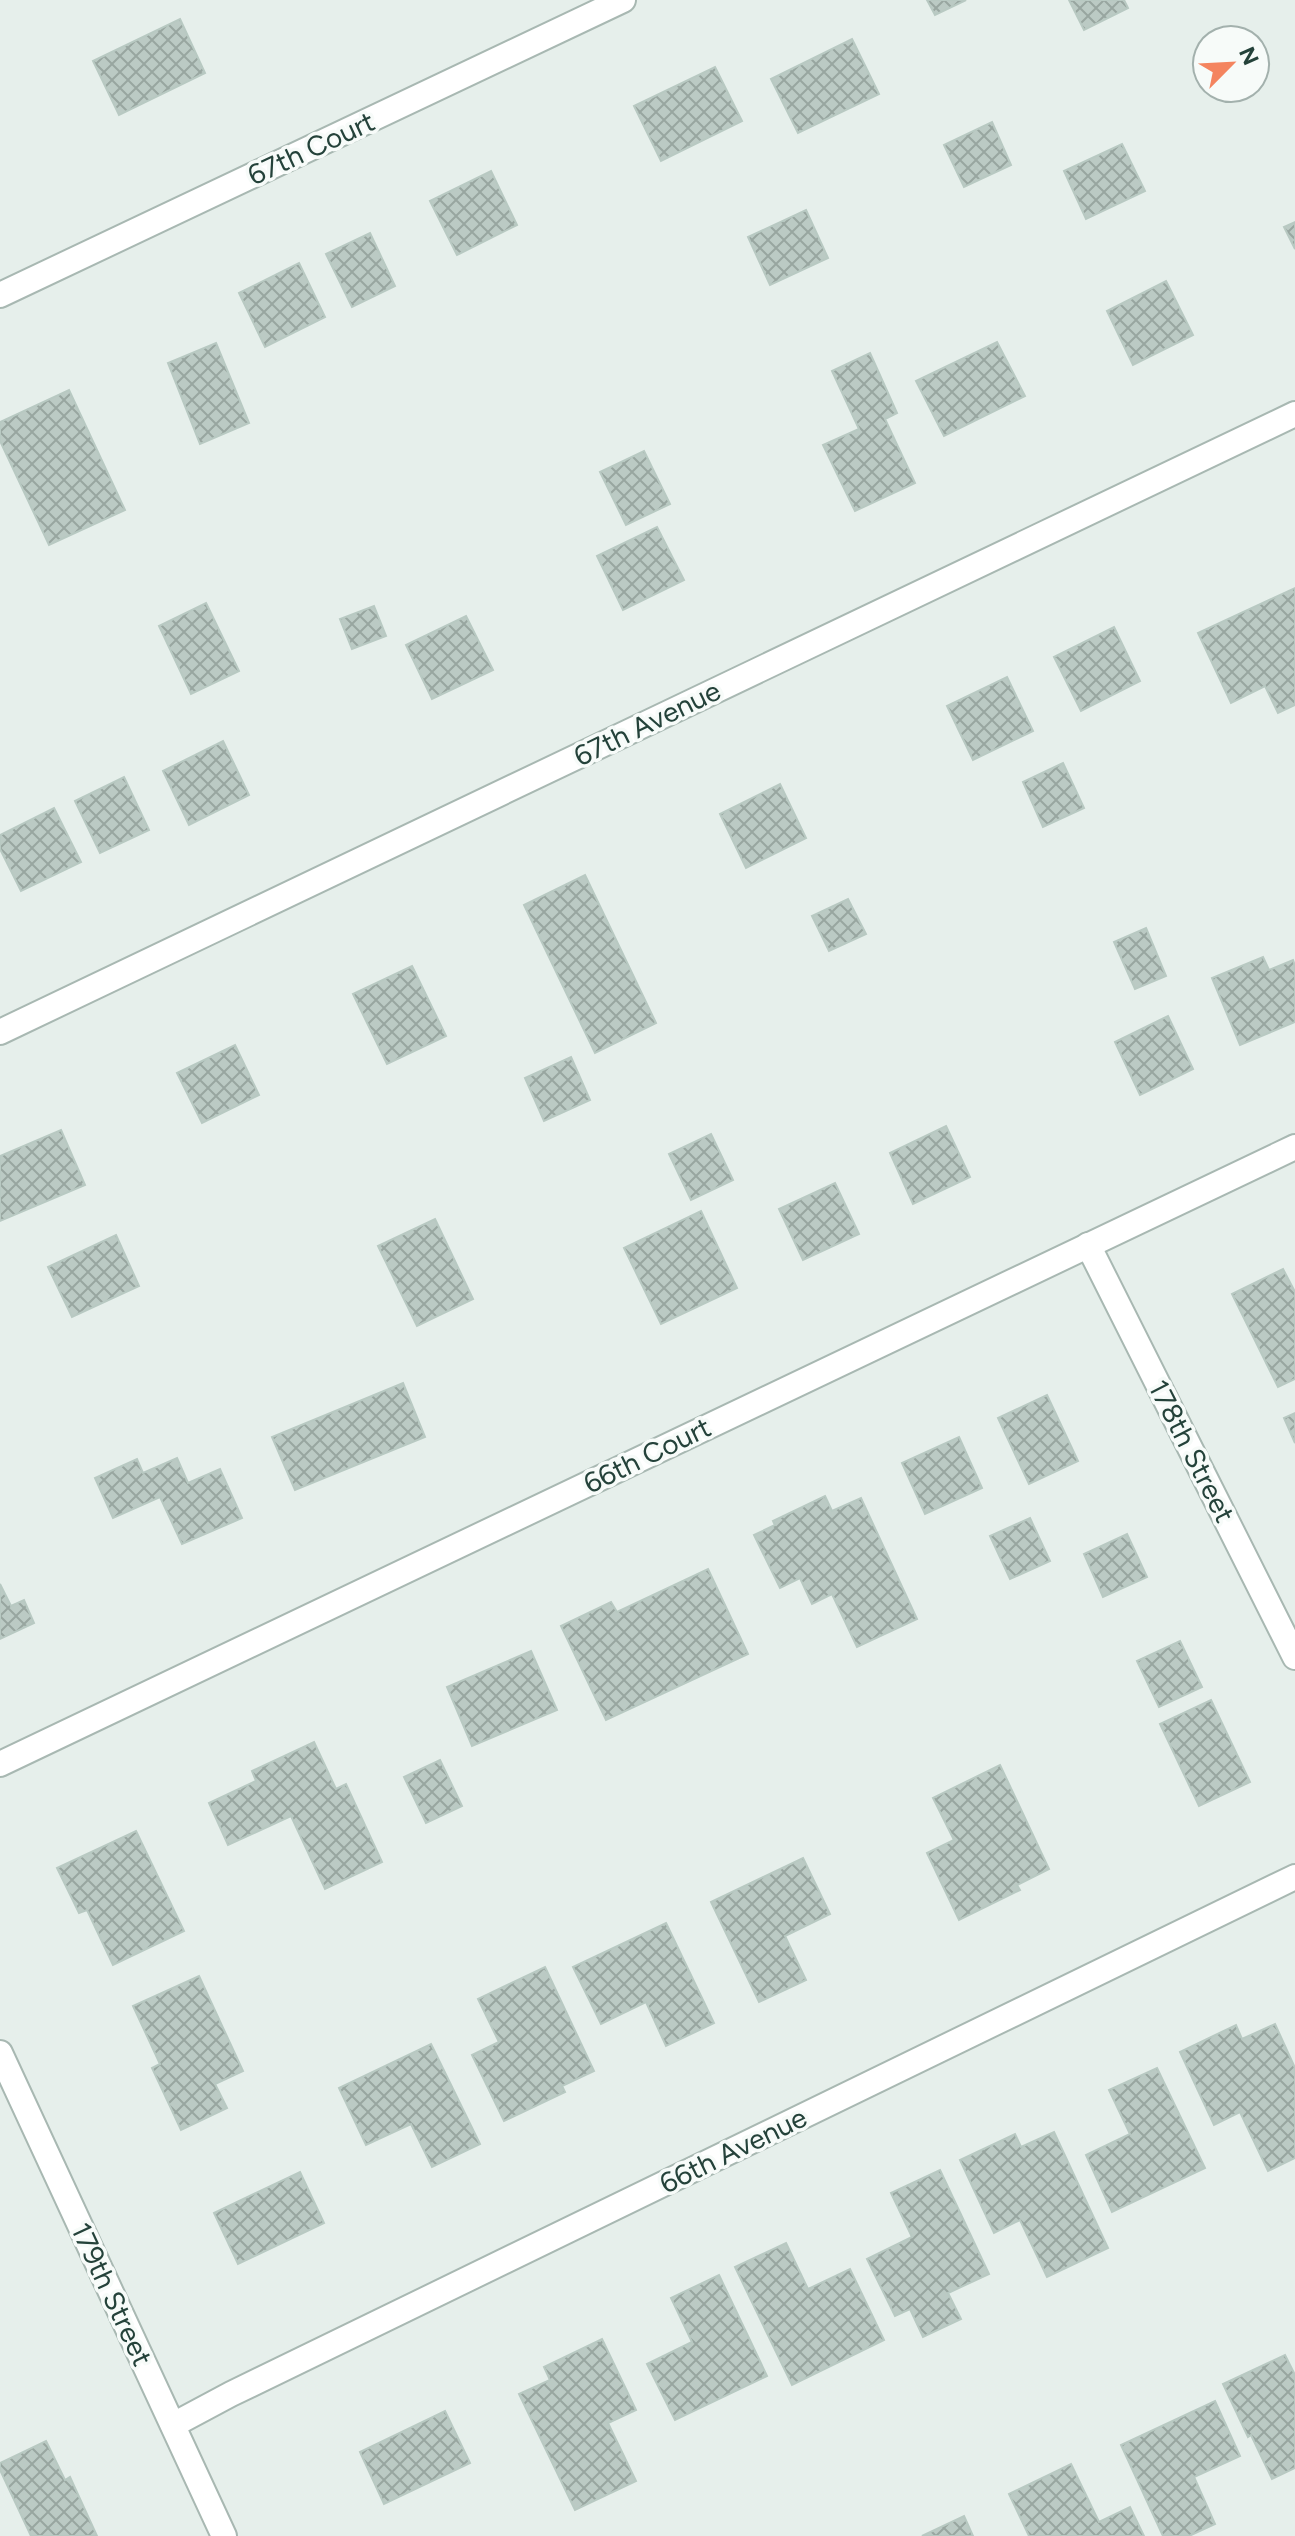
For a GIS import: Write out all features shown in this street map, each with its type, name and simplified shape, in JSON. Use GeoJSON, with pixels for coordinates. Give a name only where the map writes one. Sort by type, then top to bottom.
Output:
{"type":"FeatureCollection","features":[{"type":"Feature","properties":{"kind":"street","name":"67th Court"},"geometry":{"type":"LineString","coordinates":[[0,295],[623,0]]}},
{"type":"Feature","properties":{"kind":"street","name":"67th Avenue"},"geometry":{"type":"LineString","coordinates":[[0,1032],[1295,414]]}},
{"type":"Feature","properties":{"kind":"street","name":"66th Court"},"geometry":{"type":"LineString","coordinates":[[0,1764],[1295,1147]]}},
{"type":"Feature","properties":{"kind":"street","name":"178th Street"},"geometry":{"type":"LineString","coordinates":[[1088,1245],[1295,1657]]}},
{"type":"Feature","properties":{"kind":"street","name":"66th Avenue"},"geometry":{"type":"LineString","coordinates":[[173,2425],[231,2394],[1295,1877]]}},
{"type":"Feature","properties":{"kind":"street","name":"179th Street"},"geometry":{"type":"LineString","coordinates":[[0,2053],[224,2536]]}},
{"type":"Feature","properties":{"kind":"building"},"geometry":{"type":"Polygon","coordinates":[[[927,0],[966,0],[935,15],[927,0]]]}},
{"type":"Feature","properties":{"kind":"building"},"geometry":{"type":"Polygon","coordinates":[[[1069,0],[1124,0],[1128,8],[1084,30],[1069,0]]]}},
{"type":"Feature","properties":{"kind":"building"},"geometry":{"type":"Polygon","coordinates":[[[180,19],[205,73],[119,115],[93,61],[180,19]]]}},
{"type":"Feature","properties":{"kind":"building"},"geometry":{"type":"Polygon","coordinates":[[[852,39],[879,94],[798,133],[771,79],[852,39]]]}},
{"type":"Feature","properties":{"kind":"building"},"geometry":{"type":"Polygon","coordinates":[[[715,67],[742,121],[661,161],[634,106],[715,67]]]}},
{"type":"Feature","properties":{"kind":"building"},"geometry":{"type":"Polygon","coordinates":[[[992,122],[1011,165],[964,187],[944,145],[992,122]]]}},
{"type":"Feature","properties":{"kind":"building"},"geometry":{"type":"Polygon","coordinates":[[[1122,144],[1145,191],[1086,219],[1064,171],[1122,144]]]}},
{"type":"Feature","properties":{"kind":"building"},"geometry":{"type":"Polygon","coordinates":[[[491,171],[517,225],[457,255],[430,201],[491,171]]]}},
{"type":"Feature","properties":{"kind":"building"},"geometry":{"type":"Polygon","coordinates":[[[806,210],[828,258],[770,285],[748,237],[806,210]]]}},
{"type":"Feature","properties":{"kind":"building"},"geometry":{"type":"Polygon","coordinates":[[[1295,222],[1295,249],[1284,227],[1295,222]]]}},
{"type":"Feature","properties":{"kind":"building"},"geometry":{"type":"Polygon","coordinates":[[[370,233],[395,286],[352,307],[326,254],[370,233]]]}},
{"type":"Feature","properties":{"kind":"building"},"geometry":{"type":"Polygon","coordinates":[[[299,263],[325,317],[265,347],[239,293],[299,263]]]}},
{"type":"Feature","properties":{"kind":"building"},"geometry":{"type":"Polygon","coordinates":[[[1166,281],[1193,335],[1133,365],[1107,311],[1166,281]]]}},
{"type":"Feature","properties":{"kind":"building"},"geometry":{"type":"Polygon","coordinates":[[[997,342],[1025,396],[944,436],[916,381],[997,342]]]}},
{"type":"Feature","properties":{"kind":"building"},"geometry":{"type":"Polygon","coordinates":[[[216,343],[249,423],[200,444],[168,363],[216,343]]]}},
{"type":"Feature","properties":{"kind":"building"},"geometry":{"type":"Polygon","coordinates":[[[870,353],[897,413],[885,419],[915,483],[855,511],[823,445],[859,429],[832,371],[870,353]]]}},
{"type":"Feature","properties":{"kind":"building"},"geometry":{"type":"Polygon","coordinates":[[[69,390],[125,510],[49,545],[0,441],[0,422],[69,390]]]}},
{"type":"Feature","properties":{"kind":"building"},"geometry":{"type":"Polygon","coordinates":[[[644,451],[670,504],[626,525],[600,472],[644,451]]]}},
{"type":"Feature","properties":{"kind":"building"},"geometry":{"type":"Polygon","coordinates":[[[657,527],[684,580],[623,610],[597,556],[657,527]]]}},
{"type":"Feature","properties":{"kind":"building"},"geometry":{"type":"Polygon","coordinates":[[[1295,588],[1295,705],[1278,713],[1265,686],[1231,703],[1198,633],[1295,588]]]}},
{"type":"Feature","properties":{"kind":"building"},"geometry":{"type":"Polygon","coordinates":[[[206,603],[239,671],[191,694],[159,626],[206,603]]]}},
{"type":"Feature","properties":{"kind":"building"},"geometry":{"type":"Polygon","coordinates":[[[374,606],[386,636],[352,649],[340,619],[374,606]]]}},
{"type":"Feature","properties":{"kind":"building"},"geometry":{"type":"Polygon","coordinates":[[[466,616],[493,670],[432,699],[406,645],[466,616]]]}},
{"type":"Feature","properties":{"kind":"building"},"geometry":{"type":"Polygon","coordinates":[[[1114,627],[1140,681],[1081,711],[1054,657],[1114,627]]]}},
{"type":"Feature","properties":{"kind":"building"},"geometry":{"type":"Polygon","coordinates":[[[1007,677],[1033,731],[973,760],[947,706],[1007,677]]]}},
{"type":"Feature","properties":{"kind":"building"},"geometry":{"type":"Polygon","coordinates":[[[223,741],[249,795],[189,825],[163,771],[223,741]]]}},
{"type":"Feature","properties":{"kind":"building"},"geometry":{"type":"Polygon","coordinates":[[[1063,763],[1084,808],[1043,827],[1023,782],[1063,763]]]}},
{"type":"Feature","properties":{"kind":"building"},"geometry":{"type":"Polygon","coordinates":[[[124,777],[149,830],[100,853],[75,801],[124,777]]]}},
{"type":"Feature","properties":{"kind":"building"},"geometry":{"type":"Polygon","coordinates":[[[780,784],[806,838],[746,868],[720,814],[780,784]]]}},
{"type":"Feature","properties":{"kind":"building"},"geometry":{"type":"Polygon","coordinates":[[[54,808],[81,862],[21,891],[0,849],[0,835],[54,808]]]}},
{"type":"Feature","properties":{"kind":"building"},"geometry":{"type":"Polygon","coordinates":[[[585,875],[656,1023],[595,1053],[524,905],[585,875]]]}},
{"type":"Feature","properties":{"kind":"building"},"geometry":{"type":"Polygon","coordinates":[[[848,899],[866,934],[829,951],[812,916],[848,899]]]}},
{"type":"Feature","properties":{"kind":"building"},"geometry":{"type":"Polygon","coordinates":[[[1146,928],[1166,976],[1135,989],[1114,942],[1146,928]]]}},
{"type":"Feature","properties":{"kind":"building"},"geometry":{"type":"Polygon","coordinates":[[[1263,957],[1269,970],[1293,960],[1295,1022],[1240,1045],[1212,978],[1263,957]]]}},
{"type":"Feature","properties":{"kind":"building"},"geometry":{"type":"Polygon","coordinates":[[[412,966],[446,1036],[387,1064],[353,994],[412,966]]]}},
{"type":"Feature","properties":{"kind":"building"},"geometry":{"type":"Polygon","coordinates":[[[1168,1016],[1193,1069],[1140,1095],[1115,1042],[1168,1016]]]}},
{"type":"Feature","properties":{"kind":"building"},"geometry":{"type":"Polygon","coordinates":[[[235,1045],[259,1095],[202,1123],[177,1073],[235,1045]]]}},
{"type":"Feature","properties":{"kind":"building"},"geometry":{"type":"Polygon","coordinates":[[[571,1057],[590,1100],[544,1121],[525,1078],[571,1057]]]}},
{"type":"Feature","properties":{"kind":"building"},"geometry":{"type":"Polygon","coordinates":[[[946,1126],[970,1177],[913,1204],[890,1153],[946,1126]]]}},
{"type":"Feature","properties":{"kind":"building"},"geometry":{"type":"Polygon","coordinates":[[[61,1130],[85,1185],[0,1221],[0,1156],[61,1130]]]}},
{"type":"Feature","properties":{"kind":"building"},"geometry":{"type":"Polygon","coordinates":[[[711,1134],[733,1180],[691,1200],[669,1154],[711,1134]]]}},
{"type":"Feature","properties":{"kind":"building"},"geometry":{"type":"Polygon","coordinates":[[[835,1183],[859,1234],[803,1260],[779,1209],[835,1183]]]}},
{"type":"Feature","properties":{"kind":"building"},"geometry":{"type":"Polygon","coordinates":[[[701,1211],[737,1288],[661,1324],[624,1248],[701,1211]]]}},
{"type":"Feature","properties":{"kind":"building"},"geometry":{"type":"Polygon","coordinates":[[[435,1219],[473,1299],[417,1326],[378,1246],[435,1219]]]}},
{"type":"Feature","properties":{"kind":"building"},"geometry":{"type":"Polygon","coordinates":[[[116,1235],[139,1286],[72,1317],[48,1267],[116,1235]]]}},
{"type":"Feature","properties":{"kind":"building"},"geometry":{"type":"Polygon","coordinates":[[[1283,1269],[1295,1292],[1295,1379],[1278,1387],[1232,1294],[1283,1269]]]}},
{"type":"Feature","properties":{"kind":"building"},"geometry":{"type":"Polygon","coordinates":[[[403,1383],[425,1437],[295,1490],[272,1437],[403,1383]]]}},
{"type":"Feature","properties":{"kind":"building"},"geometry":{"type":"Polygon","coordinates":[[[1047,1395],[1078,1461],[1029,1484],[998,1418],[1047,1395]]]}},
{"type":"Feature","properties":{"kind":"building"},"geometry":{"type":"Polygon","coordinates":[[[1295,1413],[1295,1443],[1284,1418],[1295,1413]]]}},
{"type":"Feature","properties":{"kind":"building"},"geometry":{"type":"Polygon","coordinates":[[[959,1437],[982,1488],[925,1514],[902,1463],[959,1437]]]}},
{"type":"Feature","properties":{"kind":"building"},"geometry":{"type":"Polygon","coordinates":[[[177,1458],[188,1483],[220,1469],[242,1518],[182,1544],[160,1497],[113,1518],[95,1478],[137,1459],[143,1473],[177,1458]]]}},
{"type":"Feature","properties":{"kind":"building"},"geometry":{"type":"Polygon","coordinates":[[[825,1496],[832,1511],[861,1498],[917,1619],[857,1647],[832,1594],[812,1604],[800,1578],[780,1588],[754,1535],[775,1525],[773,1521],[825,1496]]]}},
{"type":"Feature","properties":{"kind":"building"},"geometry":{"type":"Polygon","coordinates":[[[1030,1518],[1050,1561],[1010,1579],[990,1536],[1030,1518]]]}},
{"type":"Feature","properties":{"kind":"building"},"geometry":{"type":"Polygon","coordinates":[[[1127,1534],[1147,1577],[1103,1597],[1084,1554],[1127,1534]]]}},
{"type":"Feature","properties":{"kind":"building"},"geometry":{"type":"Polygon","coordinates":[[[708,1569],[748,1654],[606,1720],[561,1626],[611,1602],[617,1612],[708,1569]]]}},
{"type":"Feature","properties":{"kind":"building"},"geometry":{"type":"Polygon","coordinates":[[[0,1584],[11,1606],[24,1600],[34,1623],[0,1639],[0,1584]]]}},
{"type":"Feature","properties":{"kind":"building"},"geometry":{"type":"Polygon","coordinates":[[[1180,1641],[1202,1687],[1159,1707],[1137,1661],[1180,1641]]]}},
{"type":"Feature","properties":{"kind":"building"},"geometry":{"type":"Polygon","coordinates":[[[531,1651],[557,1710],[472,1746],[447,1687],[531,1651]]]}},
{"type":"Feature","properties":{"kind":"building"},"geometry":{"type":"Polygon","coordinates":[[[1211,1700],[1250,1782],[1199,1806],[1160,1724],[1211,1700]]]}},
{"type":"Feature","properties":{"kind":"building"},"geometry":{"type":"Polygon","coordinates":[[[314,1742],[336,1789],[346,1784],[382,1862],[325,1889],[291,1816],[228,1845],[209,1803],[256,1781],[252,1771],[314,1742]]]}},
{"type":"Feature","properties":{"kind":"building"},"geometry":{"type":"Polygon","coordinates":[[[440,1760],[462,1806],[426,1823],[404,1777],[440,1760]]]}},
{"type":"Feature","properties":{"kind":"building"},"geometry":{"type":"Polygon","coordinates":[[[1000,1765],[1049,1869],[1017,1885],[1020,1890],[959,1920],[927,1853],[954,1840],[933,1798],[1000,1765]]]}},
{"type":"Feature","properties":{"kind":"building"},"geometry":{"type":"Polygon","coordinates":[[[136,1831],[184,1931],[113,1965],[87,1910],[79,1913],[57,1868],[136,1831]]]}},
{"type":"Feature","properties":{"kind":"building"},"geometry":{"type":"Polygon","coordinates":[[[803,1858],[830,1914],[785,1936],[806,1980],[759,2002],[711,1902],[803,1858]]]}},
{"type":"Feature","properties":{"kind":"building"},"geometry":{"type":"Polygon","coordinates":[[[666,1923],[714,2023],[666,2046],[646,2002],[601,2024],[573,1967],[666,1923]]]}},
{"type":"Feature","properties":{"kind":"building"},"geometry":{"type":"Polygon","coordinates":[[[545,1967],[594,2071],[562,2086],[565,2092],[504,2121],[472,2055],[499,2042],[478,1999],[545,1967]]]}},
{"type":"Feature","properties":{"kind":"building"},"geometry":{"type":"Polygon","coordinates":[[[199,1976],[243,2071],[215,2084],[227,2108],[181,2130],[152,2068],[160,2064],[133,2006],[199,1976]]]}},
{"type":"Feature","properties":{"kind":"building"},"geometry":{"type":"Polygon","coordinates":[[[1275,2024],[1295,2068],[1295,2158],[1268,2171],[1240,2112],[1214,2125],[1180,2052],[1236,2025],[1242,2039],[1275,2024]]]}},
{"type":"Feature","properties":{"kind":"building"},"geometry":{"type":"Polygon","coordinates":[[[431,2044],[480,2144],[432,2167],[411,2124],[366,2145],[339,2088],[431,2044]]]}},
{"type":"Feature","properties":{"kind":"building"},"geometry":{"type":"Polygon","coordinates":[[[1157,2068],[1205,2168],[1112,2212],[1086,2155],[1130,2134],[1109,2090],[1157,2068]]]}},
{"type":"Feature","properties":{"kind":"building"},"geometry":{"type":"Polygon","coordinates":[[[1054,2132],[1108,2248],[1047,2277],[1020,2220],[994,2233],[960,2160],[1015,2134],[1021,2147],[1054,2132]]]}},
{"type":"Feature","properties":{"kind":"building"},"geometry":{"type":"Polygon","coordinates":[[[940,2170],[989,2274],[948,2293],[961,2319],[923,2337],[910,2309],[895,2316],[867,2259],[912,2237],[891,2193],[940,2170]]]}},
{"type":"Feature","properties":{"kind":"building"},"geometry":{"type":"Polygon","coordinates":[[[300,2172],[324,2223],[238,2264],[214,2213],[300,2172]]]}},
{"type":"Feature","properties":{"kind":"building"},"geometry":{"type":"Polygon","coordinates":[[[786,2243],[808,2289],[850,2269],[884,2340],[792,2385],[735,2267],[786,2243]]]}},
{"type":"Feature","properties":{"kind":"building"},"geometry":{"type":"Polygon","coordinates":[[[719,2275],[767,2376],[675,2420],[647,2364],[692,2342],[671,2298],[719,2275]]]}},
{"type":"Feature","properties":{"kind":"building"},"geometry":{"type":"Polygon","coordinates":[[[602,2339],[636,2410],[608,2423],[636,2481],[575,2510],[519,2394],[550,2380],[544,2367],[602,2339]]]}},
{"type":"Feature","properties":{"kind":"building"},"geometry":{"type":"Polygon","coordinates":[[[1285,2355],[1295,2375],[1295,2468],[1272,2479],[1223,2384],[1285,2355]]]}},
{"type":"Feature","properties":{"kind":"building"},"geometry":{"type":"Polygon","coordinates":[[[1215,2401],[1240,2456],[1194,2477],[1215,2524],[1189,2536],[1163,2536],[1121,2445],[1215,2401]]]}},
{"type":"Feature","properties":{"kind":"building"},"geometry":{"type":"Polygon","coordinates":[[[445,2411],[470,2463],[384,2504],[360,2452],[445,2411]]]}},
{"type":"Feature","properties":{"kind":"building"},"geometry":{"type":"Polygon","coordinates":[[[46,2441],[65,2480],[70,2477],[97,2536],[31,2536],[0,2470],[0,2463],[46,2441]]]}},
{"type":"Feature","properties":{"kind":"building"},"geometry":{"type":"Polygon","coordinates":[[[1071,2464],[1099,2522],[1130,2507],[1144,2536],[1029,2536],[1009,2494],[1071,2464]]]}},
{"type":"Feature","properties":{"kind":"building"},"geometry":{"type":"Polygon","coordinates":[[[964,2516],[973,2536],[922,2536],[964,2516]]]}}]}
